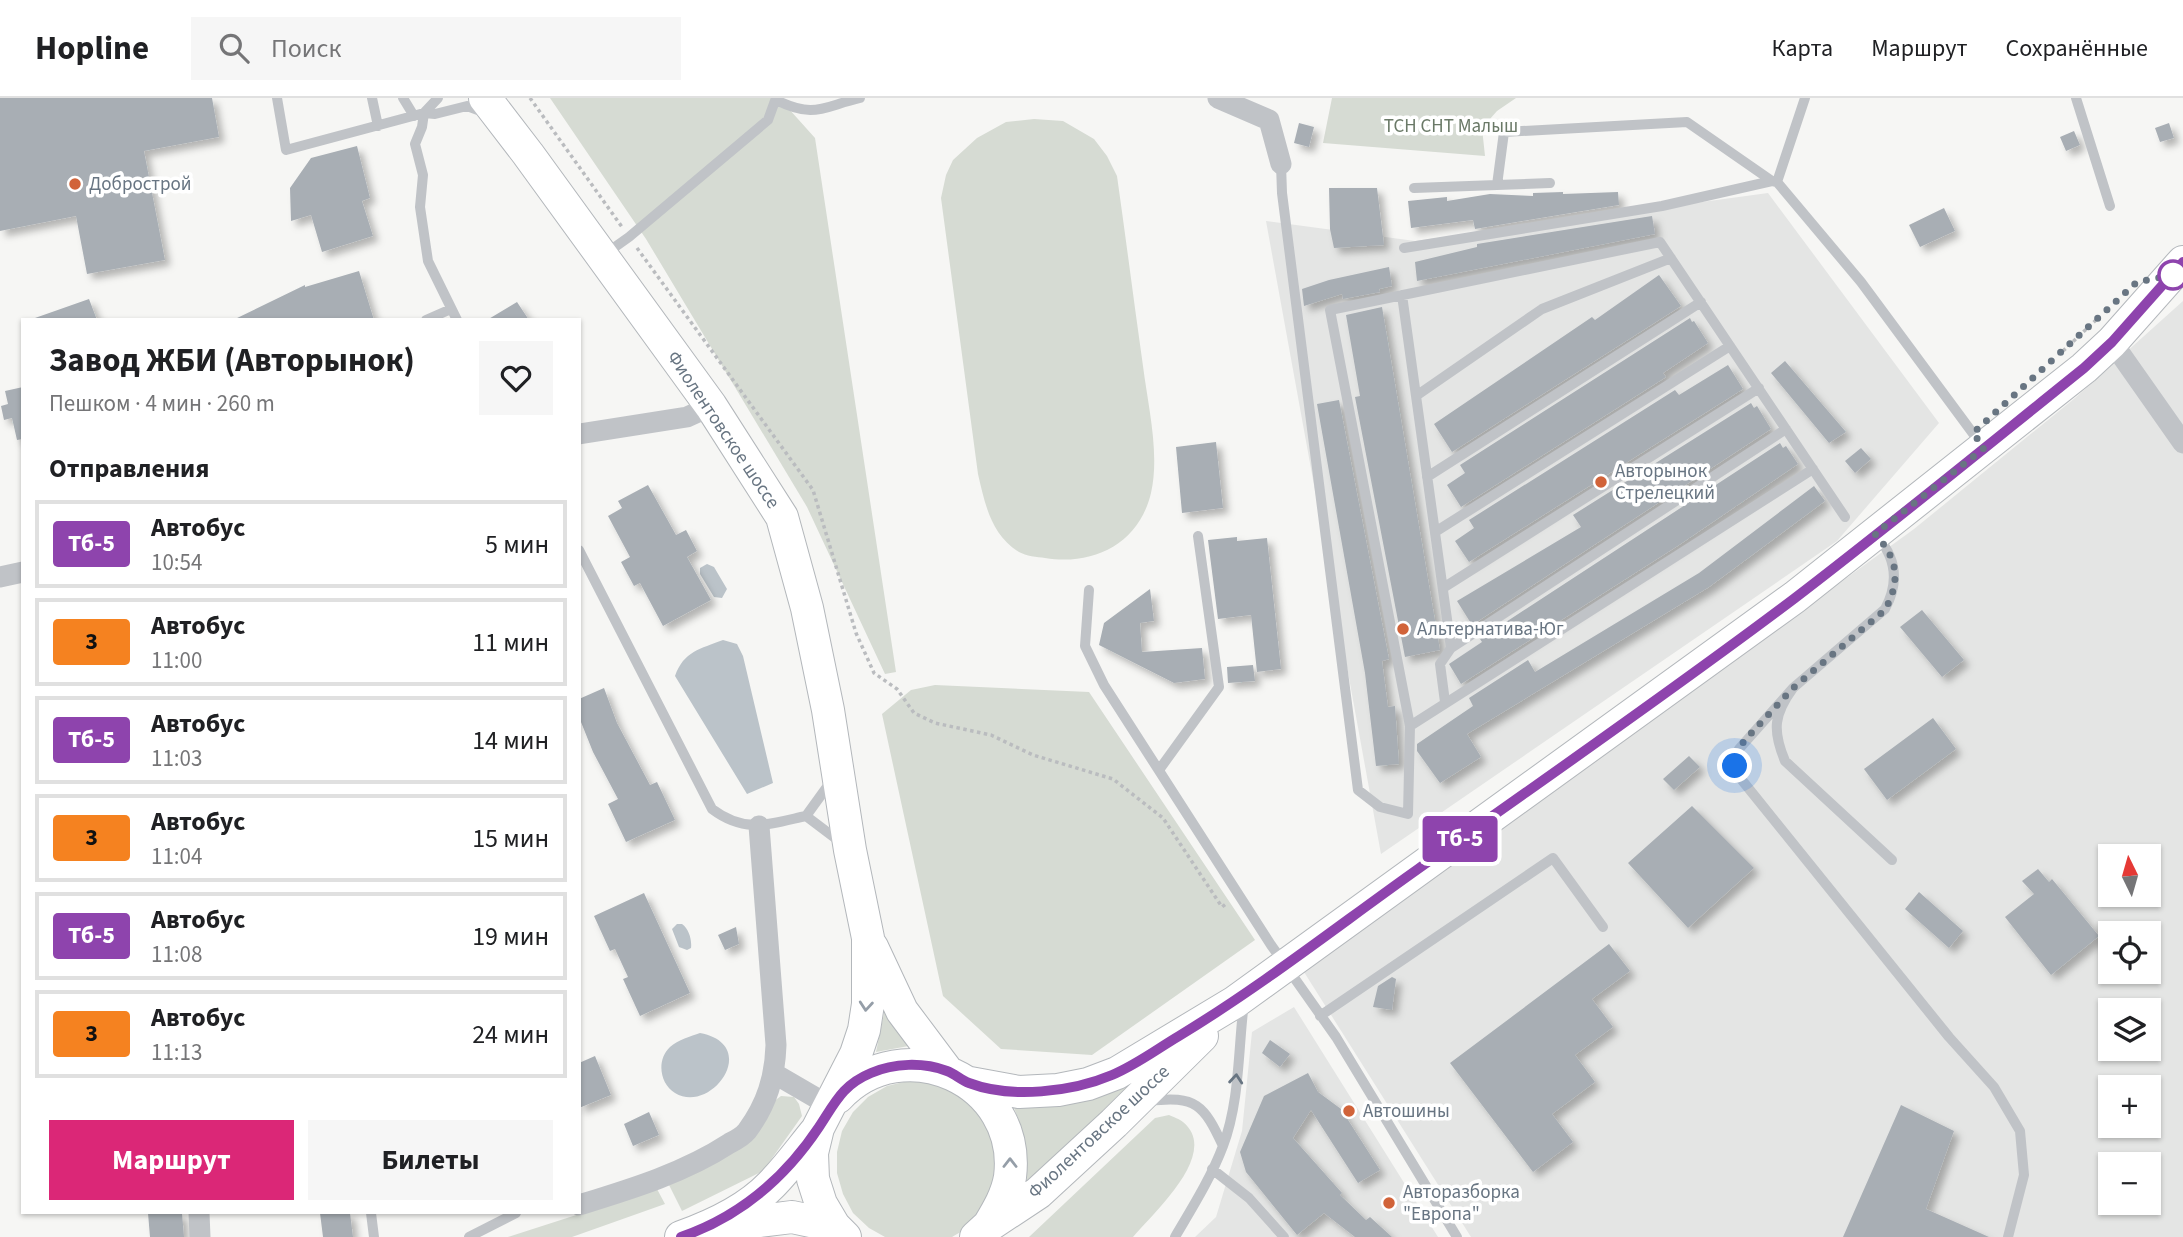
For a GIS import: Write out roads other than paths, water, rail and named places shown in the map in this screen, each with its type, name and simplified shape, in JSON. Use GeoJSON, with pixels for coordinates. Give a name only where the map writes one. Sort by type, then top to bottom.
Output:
{"type":"FeatureCollection","features":[{"type":"Feature","properties":{"kind":"main road","name":"Фиолентовское шоссе"},"geometry":{"type":"LineString","coordinates":[[492,107],[711,407],[782,517],[807,608],[828,710],[850,850],[868,938],[864,1030],[856,1054],[824,1117],[812,1153],[813,1179],[821,1204],[840,1232]]}},
{"type":"Feature","properties":{"kind":"main road","name":"Фиолентовское шоссе"},"geometry":{"type":"LineString","coordinates":[[824,1117],[848,1087],[870,1073],[895,1065],[922,1065],[1019,1092],[1058,1090],[1088,1084],[1117,1073],[1240,999],[1795,597],[2084,368],[2104,331],[2183,262]]}},
{"type":"Feature","properties":{"kind":"main road","name":"Фиолентовское шоссе"},"geometry":{"type":"LineString","coordinates":[[868,938],[902,1011],[959,1077],[989,1102],[1003,1125],[1010,1151],[1010,1178],[1002,1203],[982,1232]]}},
{"type":"Feature","properties":{"kind":"main road","name":"Фиолентовское шоссе"},"geometry":{"type":"LineString","coordinates":[[982,1232],[1038,1192],[1128,1110],[1240,999]]}},
{"type":"Feature","properties":{"kind":"main road"},"geometry":{"type":"LineString","coordinates":[[693,1232],[746,1205],[771,1186],[824,1117]]}},
{"type":"Feature","properties":{"kind":"main road"},"geometry":{"type":"LineString","coordinates":[[693,1232],[792,1217],[840,1232]]}},
{"type":"Feature","properties":{"kind":"street"},"geometry":{"type":"LineString","coordinates":[[1218,98],[1269,120],[1281,164]]}},
{"type":"Feature","properties":{"kind":"street"},"geometry":{"type":"LineString","coordinates":[[2104,331],[2183,443]]}},
{"type":"Feature","properties":{"kind":"street"},"geometry":{"type":"LineString","coordinates":[[581,434],[687,417],[711,407]]}},
{"type":"Feature","properties":{"kind":"street"},"geometry":{"type":"LineString","coordinates":[[0,577],[21,572]]}},
{"type":"Feature","properties":{"kind":"street"},"geometry":{"type":"LineString","coordinates":[[581,1204],[630,1189],[704,1160],[746,1133],[767,1095],[775,1074],[776,1045],[759,826]]}},
{"type":"Feature","properties":{"kind":"street"},"geometry":{"type":"LineString","coordinates":[[775,1074],[824,1117]]}},
{"type":"Feature","properties":{"kind":"street"},"geometry":{"type":"LineString","coordinates":[[199,1214],[200,1237]]}},
{"type":"Feature","properties":{"kind":"lane"},"geometry":{"type":"LineString","coordinates":[[276,98],[286,150],[419,115],[467,106],[492,107]]}},
{"type":"Feature","properties":{"kind":"lane"},"geometry":{"type":"LineString","coordinates":[[372,98],[378,125]]}},
{"type":"Feature","properties":{"kind":"lane"},"geometry":{"type":"LineString","coordinates":[[419,115],[438,98]]}},
{"type":"Feature","properties":{"kind":"lane"},"geometry":{"type":"LineString","coordinates":[[602,255],[629,237],[768,120],[776,99],[794,108],[822,111],[860,98]]}},
{"type":"Feature","properties":{"kind":"lane"},"geometry":{"type":"LineString","coordinates":[[1774,181],[1805,98]]}},
{"type":"Feature","properties":{"kind":"lane"},"geometry":{"type":"LineString","coordinates":[[2076,98],[2110,206]]}},
{"type":"Feature","properties":{"kind":"lane"},"geometry":{"type":"LineString","coordinates":[[403,100],[419,115],[422,127],[415,144],[423,175],[420,207],[428,261],[456,318]]}},
{"type":"Feature","properties":{"kind":"lane"},"geometry":{"type":"LineString","coordinates":[[1497,185],[1504,132],[1687,122],[1774,181],[1861,282],[1984,448]]}},
{"type":"Feature","properties":{"kind":"lane"},"geometry":{"type":"LineString","coordinates":[[1281,164],[1282,193],[1358,790],[1380,807],[1408,814],[1410,726],[1330,310],[1660,242],[1845,517]]}},
{"type":"Feature","properties":{"kind":"lane"},"geometry":{"type":"LineString","coordinates":[[1404,248],[1662,206],[1774,181]]}},
{"type":"Feature","properties":{"kind":"lane"},"geometry":{"type":"LineString","coordinates":[[1414,188],[1550,183]]}},
{"type":"Feature","properties":{"kind":"lane"},"geometry":{"type":"LineString","coordinates":[[1416,396],[1542,309],[1671,258]]}},
{"type":"Feature","properties":{"kind":"lane"},"geometry":{"type":"LineString","coordinates":[[1402,295],[1451,648]]}},
{"type":"Feature","properties":{"kind":"lane"},"geometry":{"type":"LineString","coordinates":[[1427,477],[1701,302]]}},
{"type":"Feature","properties":{"kind":"lane"},"geometry":{"type":"LineString","coordinates":[[431,318],[451,309]]}},
{"type":"Feature","properties":{"kind":"lane"},"geometry":{"type":"LineString","coordinates":[[1435,532],[1730,346]]}},
{"type":"Feature","properties":{"kind":"lane"},"geometry":{"type":"LineString","coordinates":[[1443,588],[1759,388]]}},
{"type":"Feature","properties":{"kind":"lane"},"geometry":{"type":"LineString","coordinates":[[1445,702],[1440,664],[1451,648],[1786,429]]}},
{"type":"Feature","properties":{"kind":"lane"},"geometry":{"type":"LineString","coordinates":[[1410,726],[1813,468]]}},
{"type":"Feature","properties":{"kind":"lane"},"geometry":{"type":"LineString","coordinates":[[1875,534],[1886,547],[1893,562],[1893,595],[1885,610],[1793,688],[1739,749],[1735,766],[1741,782],[1949,1037],[1994,1087],[2020,1131],[2024,1175],[2008,1237]]}},
{"type":"Feature","properties":{"kind":"lane"},"geometry":{"type":"LineString","coordinates":[[1159,770],[1219,687],[1198,536]]}},
{"type":"Feature","properties":{"kind":"lane"},"geometry":{"type":"LineString","coordinates":[[581,554],[712,809],[727,820],[759,826],[806,816],[837,773]]}},
{"type":"Feature","properties":{"kind":"lane"},"geometry":{"type":"LineString","coordinates":[[1089,590],[1085,646],[1104,685],[1285,967],[1336,1037],[1457,1237]]}},
{"type":"Feature","properties":{"kind":"lane"},"geometry":{"type":"LineString","coordinates":[[1793,688],[1782,704],[1776,723],[1777,743],[1785,761],[1892,860]]}},
{"type":"Feature","properties":{"kind":"lane"},"geometry":{"type":"LineString","coordinates":[[806,816],[850,850]]}},
{"type":"Feature","properties":{"kind":"lane"},"geometry":{"type":"LineString","coordinates":[[1320,1016],[1553,858],[1603,927]]}},
{"type":"Feature","properties":{"kind":"lane"},"geometry":{"type":"LineString","coordinates":[[1175,1237],[1223,1146],[1234,1101],[1240,999]]}},
{"type":"Feature","properties":{"kind":"lane"},"geometry":{"type":"LineString","coordinates":[[1128,1110],[1149,1101],[1172,1098],[1196,1103],[1211,1120],[1223,1146]]}},
{"type":"Feature","properties":{"kind":"lane"},"geometry":{"type":"LineString","coordinates":[[1212,1169],[1249,1198],[1284,1237]]}},
{"type":"Feature","properties":{"kind":"lane"},"geometry":{"type":"LineString","coordinates":[[371,1214],[374,1237]]}},
{"type":"Feature","properties":{"kind":"lane"},"geometry":{"type":"LineString","coordinates":[[468,1237],[514,1214]]}},
{"type":"Feature","properties":{"kind":"place","name":"Добрострой"},"geometry":{"type":"Point","coordinates":[75,184]}},
{"type":"Feature","properties":{"kind":"place","name":"Авторынок Стрелецкий"},"geometry":{"type":"Point","coordinates":[1601,482]}},
{"type":"Feature","properties":{"kind":"place","name":"Альтернатива-Юг"},"geometry":{"type":"Point","coordinates":[1403,629]}},
{"type":"Feature","properties":{"kind":"place","name":"Автошины"},"geometry":{"type":"Point","coordinates":[1349,1111]}},
{"type":"Feature","properties":{"kind":"place","name":"Авторазборка \"Европа\""},"geometry":{"type":"Point","coordinates":[1389,1203]}},
{"type":"Feature","properties":{"kind":"park label","name":"ТСН СНТ Малыш"},"geometry":{"type":"Point","coordinates":[1451,126]}}]}
